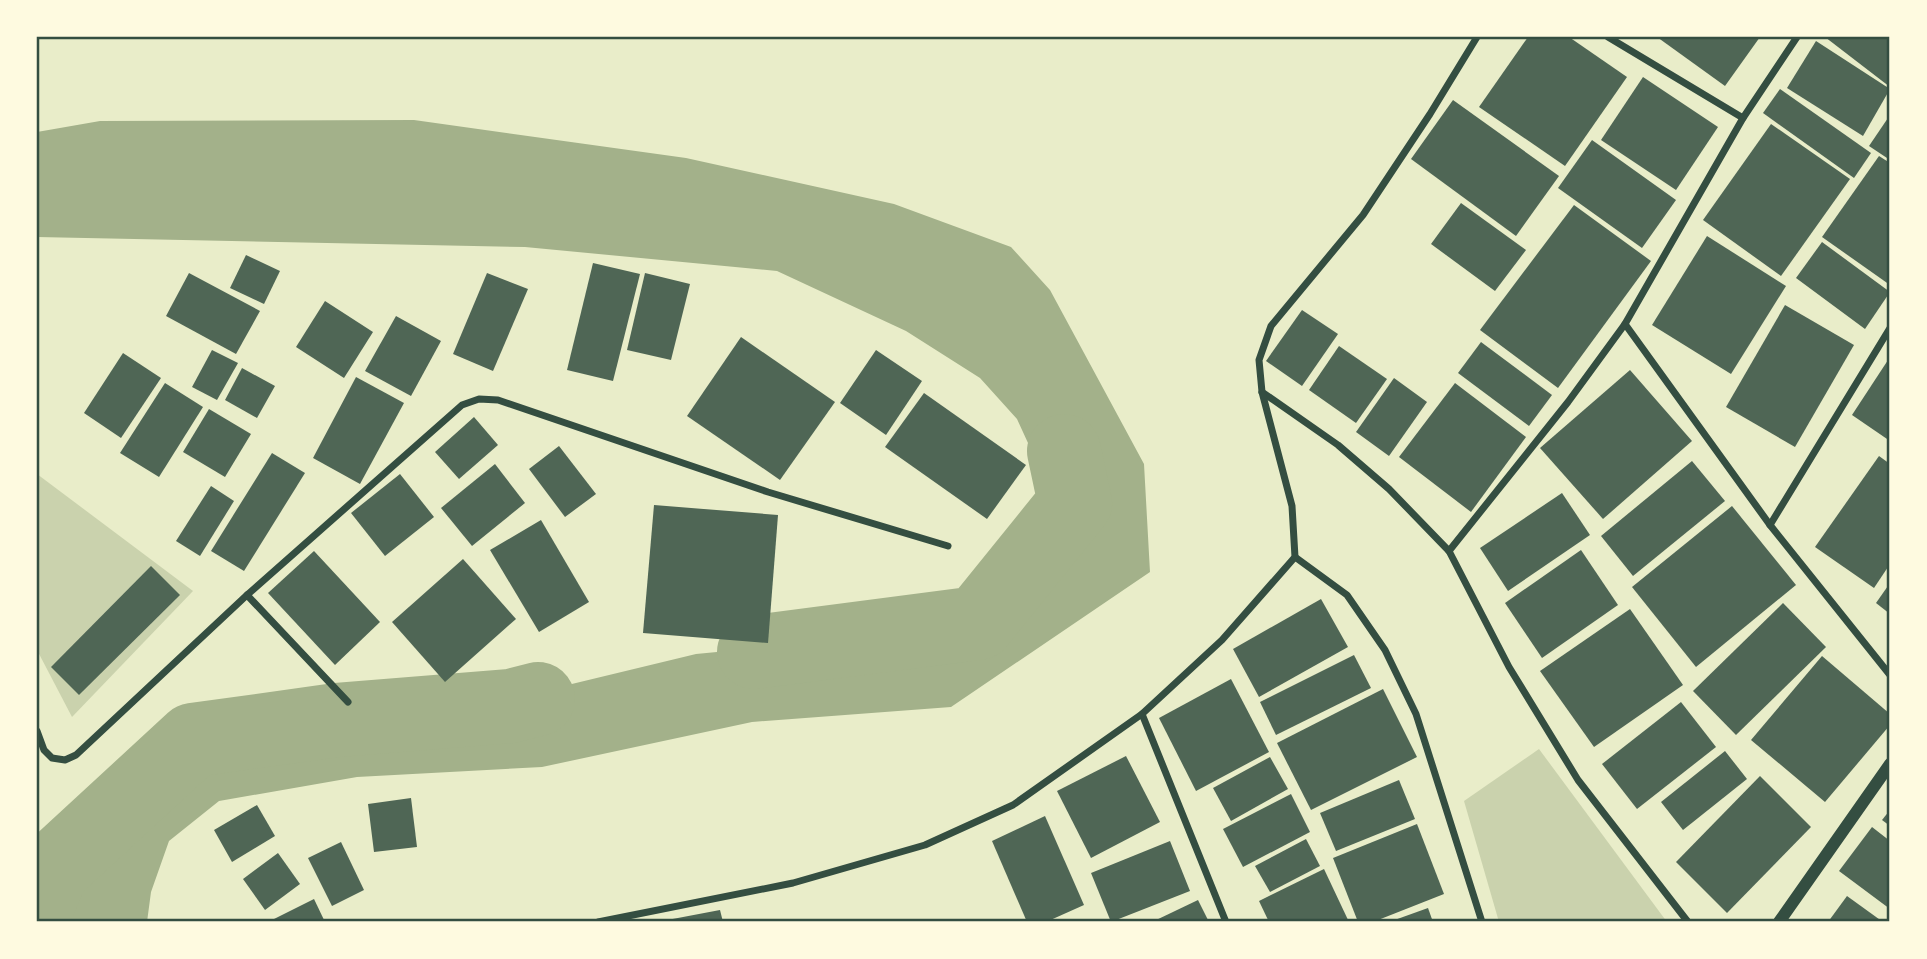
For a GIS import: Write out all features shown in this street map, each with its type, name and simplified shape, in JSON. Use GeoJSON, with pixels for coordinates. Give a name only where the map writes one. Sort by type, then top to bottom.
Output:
{"type":"FeatureCollection","features":[{"type":"Feature","properties":{"kind":"street"},"geometry":{"type":"LineString","coordinates":[[598,922],[793,883],[925,845],[1013,804],[1142,714],[1222,640],[1295,557],[1292,506],[1262,392],[1259,360],[1271,326],[1363,215],[1430,114],[1476,37]]}},
{"type":"Feature","properties":{"kind":"street"},"geometry":{"type":"LineString","coordinates":[[1608,37],[1742,118]]}},
{"type":"Feature","properties":{"kind":"street"},"geometry":{"type":"LineString","coordinates":[[1449,551],[1568,402],[1625,324],[1742,118],[1797,37]]}},
{"type":"Feature","properties":{"kind":"street"},"geometry":{"type":"LineString","coordinates":[[1625,324],[1770,525],[1890,675]]}},
{"type":"Feature","properties":{"kind":"street"},"geometry":{"type":"LineString","coordinates":[[1770,525],[1890,328]]}},
{"type":"Feature","properties":{"kind":"street"},"geometry":{"type":"LineString","coordinates":[[1262,392],[1338,445],[1389,489],[1449,551],[1508,667],[1578,779],[1688,922]]}},
{"type":"Feature","properties":{"kind":"street"},"geometry":{"type":"LineString","coordinates":[[37,731],[44,750],[52,758],[65,760],[76,755],[247,595],[462,405],[479,399],[498,400],[768,492],[948,546]]}},
{"type":"Feature","properties":{"kind":"street"},"geometry":{"type":"LineString","coordinates":[[1295,557],[1347,595],[1385,650],[1416,714],[1482,922]]}},
{"type":"Feature","properties":{"kind":"street"},"geometry":{"type":"LineString","coordinates":[[247,595],[348,702]]}},
{"type":"Feature","properties":{"kind":"street"},"geometry":{"type":"LineString","coordinates":[[1142,714],[1226,922]]}},
{"type":"Feature","properties":{"kind":"street"},"geometry":{"type":"LineString","coordinates":[[1779,922],[1890,764]]}},
{"type":"Feature","properties":{"kind":"shaded area"},"geometry":{"type":"Polygon","coordinates":[[[414,120],[686,158],[894,204],[1011,247],[1050,290],[1144,464],[1150,572],[951,707],[752,722],[542,767],[357,777],[219,801],[169,841],[151,892],[147,922],[37,922],[37,832],[53,843],[90,828],[167,749],[236,727],[346,730],[518,697],[696,654],[913,633],[991,601],[1045,548],[1050,491],[1017,419],[980,378],[906,331],[777,271],[525,247],[37,237],[37,132],[100,121],[414,120]]]}},
{"type":"Feature","properties":{"kind":"shaded area"},"geometry":{"type":"Polygon","coordinates":[[[37,474],[193,591],[72,717],[37,650],[37,474]]]}},
{"type":"Feature","properties":{"kind":"shaded area"},"geometry":{"type":"Polygon","coordinates":[[[1539,749],[1667,922],[1499,922],[1464,801],[1539,749]]]}},
{"type":"Feature","properties":{"kind":"building"},"geometry":{"type":"Polygon","coordinates":[[[1528,37],[1569,37],[1627,77],[1565,166],[1479,107],[1528,37]]]}},
{"type":"Feature","properties":{"kind":"building"},"geometry":{"type":"Polygon","coordinates":[[[1657,37],[1760,37],[1725,86],[1657,37]]]}},
{"type":"Feature","properties":{"kind":"building"},"geometry":{"type":"Polygon","coordinates":[[[1825,37],[1890,37],[1890,87],[1825,37]]]}},
{"type":"Feature","properties":{"kind":"building"},"geometry":{"type":"Polygon","coordinates":[[[1816,41],[1890,89],[1863,136],[1787,88],[1816,41]]]}},
{"type":"Feature","properties":{"kind":"building"},"geometry":{"type":"Polygon","coordinates":[[[1643,77],[1718,127],[1676,190],[1601,140],[1643,77]]]}},
{"type":"Feature","properties":{"kind":"building"},"geometry":{"type":"Polygon","coordinates":[[[1780,89],[1871,153],[1854,178],[1763,113],[1780,89]]]}},
{"type":"Feature","properties":{"kind":"building"},"geometry":{"type":"Polygon","coordinates":[[[1453,100],[1559,176],[1516,236],[1411,159],[1453,100]]]}},
{"type":"Feature","properties":{"kind":"building"},"geometry":{"type":"Polygon","coordinates":[[[1890,115],[1890,160],[1869,146],[1890,115]]]}},
{"type":"Feature","properties":{"kind":"building"},"geometry":{"type":"Polygon","coordinates":[[[1771,124],[1850,179],[1781,276],[1703,220],[1771,124]]]}},
{"type":"Feature","properties":{"kind":"building"},"geometry":{"type":"Polygon","coordinates":[[[1592,140],[1676,200],[1642,248],[1558,188],[1592,140]]]}},
{"type":"Feature","properties":{"kind":"building"},"geometry":{"type":"Polygon","coordinates":[[[1879,156],[1890,163],[1890,285],[1822,237],[1879,156]]]}},
{"type":"Feature","properties":{"kind":"building"},"geometry":{"type":"Polygon","coordinates":[[[1461,203],[1526,250],[1495,291],[1431,244],[1461,203]]]}},
{"type":"Feature","properties":{"kind":"building"},"geometry":{"type":"Polygon","coordinates":[[[1574,205],[1651,261],[1558,388],[1480,330],[1574,205]]]}},
{"type":"Feature","properties":{"kind":"building"},"geometry":{"type":"Polygon","coordinates":[[[1707,236],[1786,286],[1731,374],[1652,325],[1707,236]]]}},
{"type":"Feature","properties":{"kind":"building"},"geometry":{"type":"Polygon","coordinates":[[[1822,242],[1890,292],[1865,329],[1796,278],[1822,242]]]}},
{"type":"Feature","properties":{"kind":"building"},"geometry":{"type":"Polygon","coordinates":[[[246,255],[280,271],[264,304],[230,288],[246,255]]]}},
{"type":"Feature","properties":{"kind":"building"},"geometry":{"type":"Polygon","coordinates":[[[593,263],[640,274],[613,381],[567,370],[593,263]]]}},
{"type":"Feature","properties":{"kind":"building"},"geometry":{"type":"Polygon","coordinates":[[[189,273],[260,311],[236,354],[166,316],[189,273]]]}},
{"type":"Feature","properties":{"kind":"building"},"geometry":{"type":"Polygon","coordinates":[[[487,273],[528,289],[493,371],[453,354],[487,273]]]}},
{"type":"Feature","properties":{"kind":"building"},"geometry":{"type":"Polygon","coordinates":[[[645,273],[690,284],[671,360],[627,350],[645,273]]]}},
{"type":"Feature","properties":{"kind":"building"},"geometry":{"type":"Polygon","coordinates":[[[325,301],[373,332],[344,378],[296,347],[325,301]]]}},
{"type":"Feature","properties":{"kind":"building"},"geometry":{"type":"Polygon","coordinates":[[[1785,305],[1854,345],[1795,447],[1726,407],[1785,305]]]}},
{"type":"Feature","properties":{"kind":"building"},"geometry":{"type":"Polygon","coordinates":[[[1302,310],[1338,334],[1302,386],[1266,361],[1302,310]]]}},
{"type":"Feature","properties":{"kind":"building"},"geometry":{"type":"Polygon","coordinates":[[[396,316],[441,341],[411,396],[365,371],[396,316]]]}},
{"type":"Feature","properties":{"kind":"building"},"geometry":{"type":"Polygon","coordinates":[[[741,337],[835,402],[780,480],[687,416],[741,337]]]}},
{"type":"Feature","properties":{"kind":"building"},"geometry":{"type":"Polygon","coordinates":[[[1481,342],[1552,395],[1529,426],[1458,373],[1481,342]]]}},
{"type":"Feature","properties":{"kind":"building"},"geometry":{"type":"Polygon","coordinates":[[[1339,346],[1387,379],[1356,423],[1309,390],[1339,346]]]}},
{"type":"Feature","properties":{"kind":"building"},"geometry":{"type":"Polygon","coordinates":[[[212,350],[238,363],[217,400],[192,387],[212,350]]]}},
{"type":"Feature","properties":{"kind":"building"},"geometry":{"type":"Polygon","coordinates":[[[876,350],[922,381],[886,435],[840,403],[876,350]]]}},
{"type":"Feature","properties":{"kind":"building"},"geometry":{"type":"Polygon","coordinates":[[[123,353],[161,378],[121,438],[84,413],[123,353]]]}},
{"type":"Feature","properties":{"kind":"building"},"geometry":{"type":"Polygon","coordinates":[[[1890,357],[1890,441],[1852,415],[1890,357]]]}},
{"type":"Feature","properties":{"kind":"building"},"geometry":{"type":"Polygon","coordinates":[[[242,368],[275,386],[257,418],[225,400],[242,368]]]}},
{"type":"Feature","properties":{"kind":"building"},"geometry":{"type":"Polygon","coordinates":[[[1630,370],[1692,441],[1603,519],[1540,448],[1630,370]]]}},
{"type":"Feature","properties":{"kind":"building"},"geometry":{"type":"Polygon","coordinates":[[[356,377],[404,403],[360,484],[313,458],[356,377]]]}},
{"type":"Feature","properties":{"kind":"building"},"geometry":{"type":"Polygon","coordinates":[[[1394,378],[1427,402],[1389,456],[1356,432],[1394,378]]]}},
{"type":"Feature","properties":{"kind":"building"},"geometry":{"type":"Polygon","coordinates":[[[165,383],[203,407],[159,477],[120,453],[165,383]]]}},
{"type":"Feature","properties":{"kind":"building"},"geometry":{"type":"Polygon","coordinates":[[[1455,383],[1526,437],[1471,512],[1399,457],[1455,383]]]}},
{"type":"Feature","properties":{"kind":"building"},"geometry":{"type":"Polygon","coordinates":[[[924,393],[1026,465],[987,519],[885,447],[924,393]]]}},
{"type":"Feature","properties":{"kind":"building"},"geometry":{"type":"Polygon","coordinates":[[[209,409],[251,434],[225,477],[183,452],[209,409]]]}},
{"type":"Feature","properties":{"kind":"building"},"geometry":{"type":"Polygon","coordinates":[[[474,417],[498,445],[459,479],[435,452],[474,417]]]}},
{"type":"Feature","properties":{"kind":"building"},"geometry":{"type":"Polygon","coordinates":[[[559,446],[596,494],[565,517],[529,469],[559,446]]]}},
{"type":"Feature","properties":{"kind":"building"},"geometry":{"type":"Polygon","coordinates":[[[272,453],[305,473],[244,571],[211,551],[272,453]]]}},
{"type":"Feature","properties":{"kind":"building"},"geometry":{"type":"Polygon","coordinates":[[[1879,456],[1890,464],[1890,564],[1874,588],[1815,547],[1879,456]]]}},
{"type":"Feature","properties":{"kind":"building"},"geometry":{"type":"Polygon","coordinates":[[[1692,461],[1725,501],[1633,576],[1601,536],[1692,461]]]}},
{"type":"Feature","properties":{"kind":"building"},"geometry":{"type":"Polygon","coordinates":[[[495,464],[525,503],[472,546],[441,508],[495,464]]]}},
{"type":"Feature","properties":{"kind":"building"},"geometry":{"type":"Polygon","coordinates":[[[400,474],[434,517],[385,556],[351,513],[400,474]]]}},
{"type":"Feature","properties":{"kind":"building"},"geometry":{"type":"Polygon","coordinates":[[[211,486],[234,501],[200,556],[176,541],[211,486]]]}},
{"type":"Feature","properties":{"kind":"building"},"geometry":{"type":"Polygon","coordinates":[[[1562,493],[1590,535],[1508,591],[1480,548],[1562,493]]]}},
{"type":"Feature","properties":{"kind":"building"},"geometry":{"type":"Polygon","coordinates":[[[654,505],[778,515],[768,643],[643,633],[654,505]]]}},
{"type":"Feature","properties":{"kind":"building"},"geometry":{"type":"Polygon","coordinates":[[[1732,506],[1796,585],[1696,667],[1632,587],[1732,506]]]}},
{"type":"Feature","properties":{"kind":"building"},"geometry":{"type":"Polygon","coordinates":[[[541,520],[589,602],[539,632],[490,550],[541,520]]]}},
{"type":"Feature","properties":{"kind":"building"},"geometry":{"type":"Polygon","coordinates":[[[1581,550],[1618,605],[1542,658],[1505,603],[1581,550]]]}},
{"type":"Feature","properties":{"kind":"building"},"geometry":{"type":"Polygon","coordinates":[[[314,551],[380,622],[335,665],[268,593],[314,551]]]}},
{"type":"Feature","properties":{"kind":"building"},"geometry":{"type":"Polygon","coordinates":[[[463,559],[516,619],[445,682],[392,622],[463,559]]]}},
{"type":"Feature","properties":{"kind":"building"},"geometry":{"type":"Polygon","coordinates":[[[151,566],[180,595],[79,695],[51,667],[151,566]]]}},
{"type":"Feature","properties":{"kind":"building"},"geometry":{"type":"Polygon","coordinates":[[[1890,583],[1890,614],[1876,603],[1890,583]]]}},
{"type":"Feature","properties":{"kind":"building"},"geometry":{"type":"Polygon","coordinates":[[[1321,599],[1348,647],[1259,697],[1233,649],[1321,599]]]}},
{"type":"Feature","properties":{"kind":"building"},"geometry":{"type":"Polygon","coordinates":[[[1783,603],[1826,647],[1736,735],[1693,691],[1783,603]]]}},
{"type":"Feature","properties":{"kind":"building"},"geometry":{"type":"Polygon","coordinates":[[[1630,609],[1683,685],[1594,747],[1540,671],[1630,609]]]}},
{"type":"Feature","properties":{"kind":"building"},"geometry":{"type":"Polygon","coordinates":[[[1354,655],[1371,688],[1276,735],[1260,702],[1354,655]]]}},
{"type":"Feature","properties":{"kind":"building"},"geometry":{"type":"Polygon","coordinates":[[[1822,656],[1890,714],[1890,725],[1825,802],[1751,740],[1822,656]]]}},
{"type":"Feature","properties":{"kind":"building"},"geometry":{"type":"Polygon","coordinates":[[[1231,679],[1269,752],[1196,791],[1159,718],[1231,679]]]}},
{"type":"Feature","properties":{"kind":"building"},"geometry":{"type":"Polygon","coordinates":[[[1383,689],[1417,757],[1311,810],[1277,743],[1383,689]]]}},
{"type":"Feature","properties":{"kind":"building"},"geometry":{"type":"Polygon","coordinates":[[[1681,702],[1716,747],[1637,809],[1602,764],[1681,702]]]}},
{"type":"Feature","properties":{"kind":"building"},"geometry":{"type":"Polygon","coordinates":[[[1725,751],[1747,779],[1683,830],[1661,802],[1725,751]]]}},
{"type":"Feature","properties":{"kind":"building"},"geometry":{"type":"Polygon","coordinates":[[[1126,756],[1160,822],[1091,858],[1057,791],[1126,756]]]}},
{"type":"Feature","properties":{"kind":"building"},"geometry":{"type":"Polygon","coordinates":[[[1270,757],[1288,789],[1231,821],[1213,788],[1270,757]]]}},
{"type":"Feature","properties":{"kind":"building"},"geometry":{"type":"Polygon","coordinates":[[[1760,776],[1811,827],[1727,913],[1676,862],[1760,776]]]}},
{"type":"Feature","properties":{"kind":"building"},"geometry":{"type":"Polygon","coordinates":[[[1399,780],[1415,819],[1336,851],[1320,813],[1399,780]]]}},
{"type":"Feature","properties":{"kind":"building"},"geometry":{"type":"Polygon","coordinates":[[[1291,794],[1310,832],[1243,867],[1223,829],[1291,794]]]}},
{"type":"Feature","properties":{"kind":"building"},"geometry":{"type":"Polygon","coordinates":[[[411,798],[417,847],[374,852],[368,804],[411,798]]]}},
{"type":"Feature","properties":{"kind":"building"},"geometry":{"type":"Polygon","coordinates":[[[257,805],[275,836],[232,862],[214,830],[257,805]]]}},
{"type":"Feature","properties":{"kind":"building"},"geometry":{"type":"Polygon","coordinates":[[[1890,810],[1890,826],[1882,820],[1890,810]]]}},
{"type":"Feature","properties":{"kind":"building"},"geometry":{"type":"Polygon","coordinates":[[[1045,816],[1084,905],[1046,922],[1027,922],[992,841],[1045,816]]]}},
{"type":"Feature","properties":{"kind":"building"},"geometry":{"type":"Polygon","coordinates":[[[1417,824],[1444,894],[1373,922],[1358,922],[1333,858],[1417,824]]]}},
{"type":"Feature","properties":{"kind":"building"},"geometry":{"type":"Polygon","coordinates":[[[1872,827],[1890,841],[1890,909],[1839,871],[1872,827]]]}},
{"type":"Feature","properties":{"kind":"building"},"geometry":{"type":"Polygon","coordinates":[[[1306,839],[1320,866],[1270,892],[1255,866],[1306,839]]]}},
{"type":"Feature","properties":{"kind":"building"},"geometry":{"type":"Polygon","coordinates":[[[1170,841],[1190,891],[1111,922],[1091,873],[1170,841]]]}},
{"type":"Feature","properties":{"kind":"building"},"geometry":{"type":"Polygon","coordinates":[[[341,842],[364,890],[332,906],[308,858],[341,842]]]}},
{"type":"Feature","properties":{"kind":"building"},"geometry":{"type":"Polygon","coordinates":[[[278,853],[300,884],[265,910],[243,879],[278,853]]]}},
{"type":"Feature","properties":{"kind":"building"},"geometry":{"type":"Polygon","coordinates":[[[1324,869],[1349,922],[1269,922],[1259,901],[1324,869]]]}},
{"type":"Feature","properties":{"kind":"building"},"geometry":{"type":"Polygon","coordinates":[[[1847,896],[1883,922],[1828,922],[1847,896]]]}},
{"type":"Feature","properties":{"kind":"building"},"geometry":{"type":"Polygon","coordinates":[[[314,899],[325,922],[273,922],[272,920],[314,899]]]}},
{"type":"Feature","properties":{"kind":"building"},"geometry":{"type":"Polygon","coordinates":[[[1198,900],[1209,922],[1152,922],[1198,900]]]}},
{"type":"Feature","properties":{"kind":"building"},"geometry":{"type":"Polygon","coordinates":[[[1428,908],[1433,922],[1389,922],[1428,908]]]}},
{"type":"Feature","properties":{"kind":"building"},"geometry":{"type":"Polygon","coordinates":[[[720,910],[723,922],[662,922],[662,921],[720,910]]]}},
{"type":"Feature","properties":{"kind":"waterway"},"geometry":{"type":"LineString","coordinates":[[754,652],[978,623],[1075,503],[1064,451]]}},
{"type":"Feature","properties":{"kind":"waterway"},"geometry":{"type":"LineString","coordinates":[[37,906],[52,870],[193,740],[337,720],[511,706],[538,699]]}}]}
